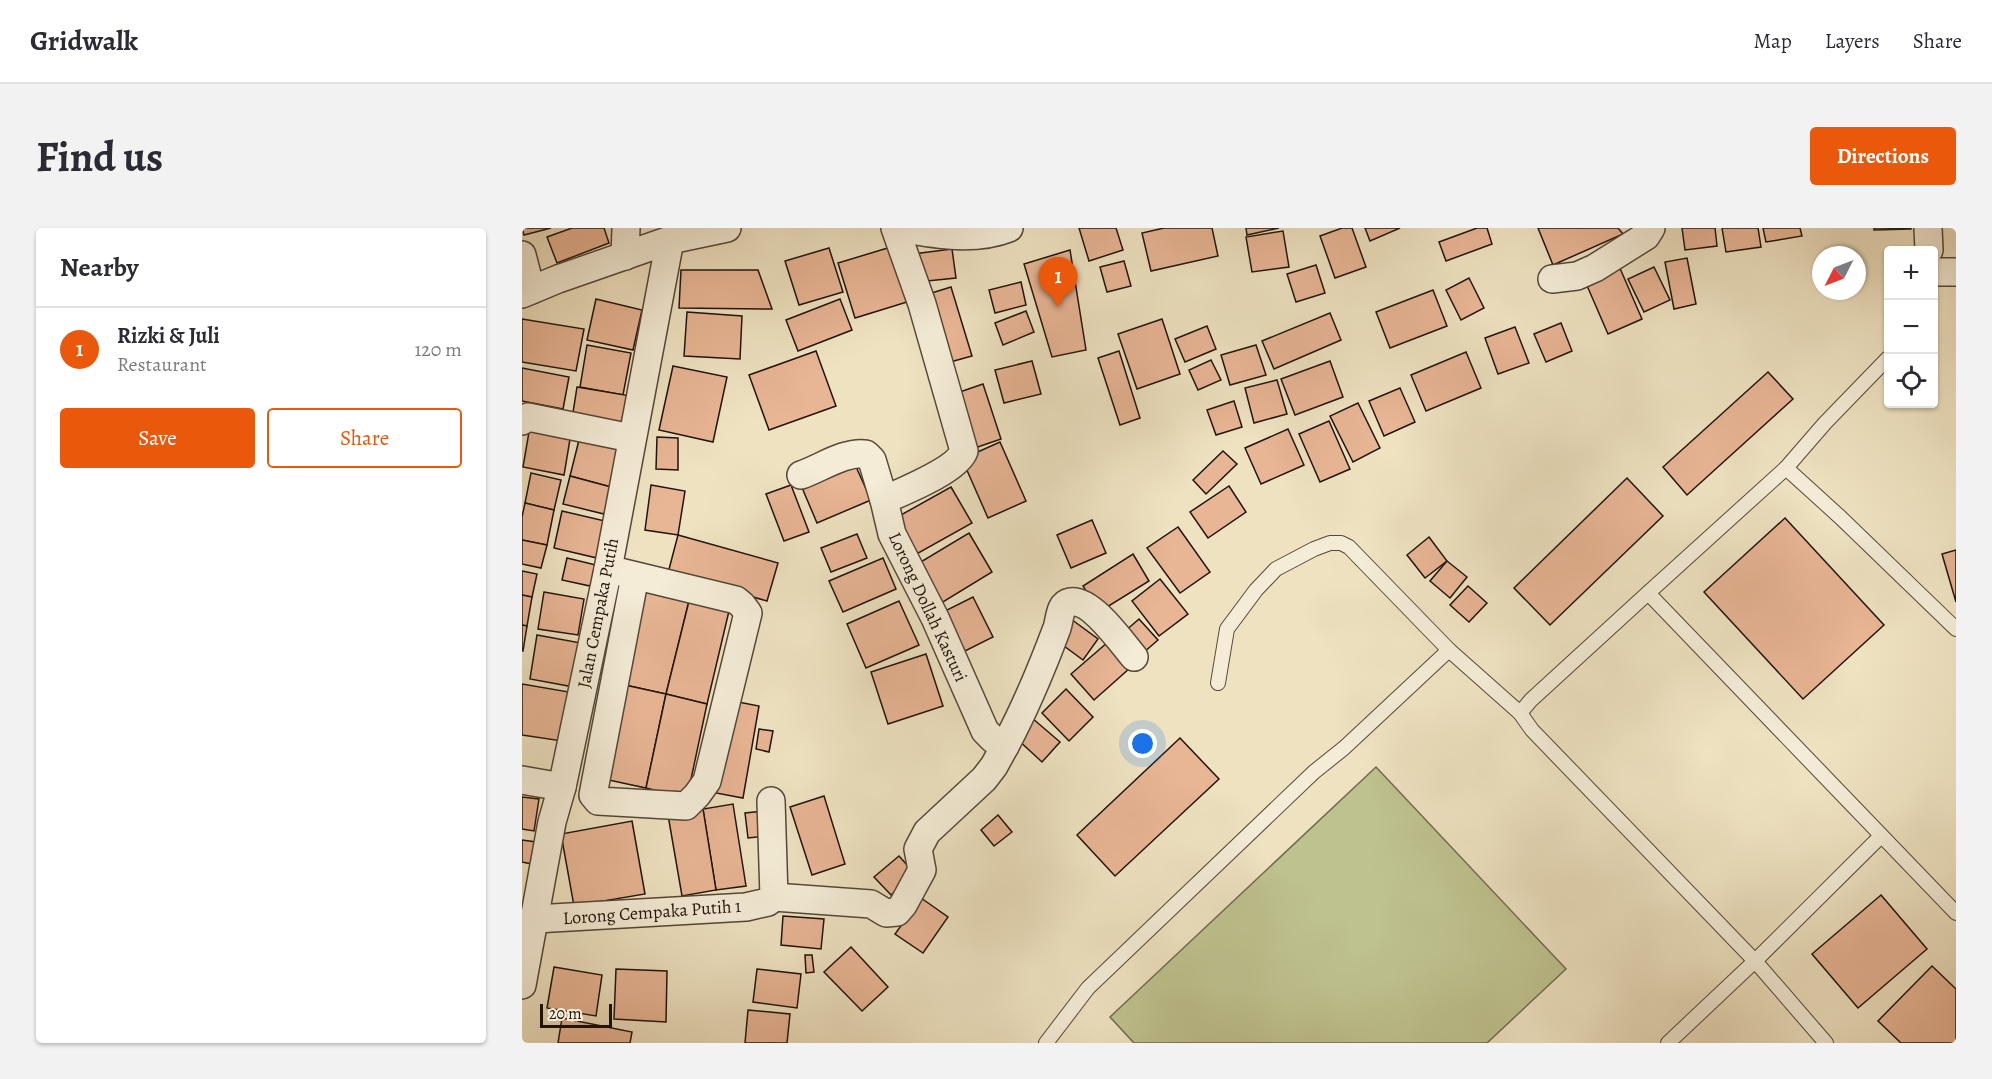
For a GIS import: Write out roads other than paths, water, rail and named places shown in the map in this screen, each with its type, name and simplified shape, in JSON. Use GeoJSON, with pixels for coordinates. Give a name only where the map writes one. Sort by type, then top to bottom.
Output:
{"type":"FeatureCollection","features":[{"type":"Feature","properties":{"kind":"street"},"geometry":{"type":"LineString","coordinates":[[625,256],[626,228]]}},
{"type":"Feature","properties":{"kind":"street"},"geometry":{"type":"LineString","coordinates":[[522,255],[526,292],[670,240],[727,228]]}},
{"type":"Feature","properties":{"kind":"street"},"geometry":{"type":"LineString","coordinates":[[884,500],[951,466],[962,457],[964,451],[922,304],[896,228],[976,236],[1009,228]]}},
{"type":"Feature","properties":{"kind":"street"},"geometry":{"type":"LineString","coordinates":[[1552,279],[1577,276],[1595,268],[1646,236],[1651,228]]}},
{"type":"Feature","properties":{"kind":"street"},"geometry":{"type":"LineString","coordinates":[[1928,228],[1929,246]]}},
{"type":"Feature","properties":{"kind":"street","name":"Jalan Cempaka Putih"},"geometry":{"type":"LineString","coordinates":[[522,986],[552,822],[562,787],[608,569],[670,240]]}},
{"type":"Feature","properties":{"kind":"street"},"geometry":{"type":"LineString","coordinates":[[1938,272],[1956,272]]}},
{"type":"Feature","properties":{"kind":"street"},"geometry":{"type":"LineString","coordinates":[[522,421],[528,417],[631,438]]}},
{"type":"Feature","properties":{"kind":"street","name":"Lorong Dollah Kasturi"},"geometry":{"type":"LineString","coordinates":[[801,475],[858,453],[866,453],[872,460],[892,534],[935,618],[985,731],[1005,746]]}},
{"type":"Feature","properties":{"kind":"street"},"geometry":{"type":"LineString","coordinates":[[608,569],[736,600],[748,613],[707,782],[686,806],[598,801],[593,795],[635,576]]}},
{"type":"Feature","properties":{"kind":"street"},"geometry":{"type":"LineString","coordinates":[[1005,746],[1028,700],[1058,627],[1063,606],[1067,602],[1082,604],[1098,615],[1134,657]]}},
{"type":"Feature","properties":{"kind":"street","name":"Lorong Cempaka Putih 1"},"geometry":{"type":"LineString","coordinates":[[536,919],[746,907],[771,900],[872,904],[886,913],[897,912],[903,906],[922,870],[918,849],[927,832],[984,778],[1005,746]]}},
{"type":"Feature","properties":{"kind":"street"},"geometry":{"type":"LineString","coordinates":[[522,780],[562,787]]}},
{"type":"Feature","properties":{"kind":"street"},"geometry":{"type":"LineString","coordinates":[[771,801],[771,900]]}},
{"type":"Feature","properties":{"kind":"lane"},"geometry":{"type":"LineString","coordinates":[[1520,713],[1531,700],[1785,468],[1884,362]]}},
{"type":"Feature","properties":{"kind":"lane"},"geometry":{"type":"LineString","coordinates":[[1785,468],[1956,628]]}},
{"type":"Feature","properties":{"kind":"lane"},"geometry":{"type":"LineString","coordinates":[[1218,683],[1227,629],[1256,590],[1276,568],[1330,543],[1341,543],[1349,547],[1449,650],[1520,713],[1532,730],[1755,961],[1826,1043]]}},
{"type":"Feature","properties":{"kind":"lane"},"geometry":{"type":"LineString","coordinates":[[1648,593],[1956,913]]}},
{"type":"Feature","properties":{"kind":"lane"},"geometry":{"type":"LineString","coordinates":[[1046,1043],[1088,988],[1314,772],[1344,748],[1449,650]]}},
{"type":"Feature","properties":{"kind":"lane"},"geometry":{"type":"LineString","coordinates":[[1668,1043],[1755,961],[1881,836]]}},
{"type":"Feature","properties":{"kind":"place","name":"Rizki & Juli"},"geometry":{"type":"Point","coordinates":[1058,307]}}]}
